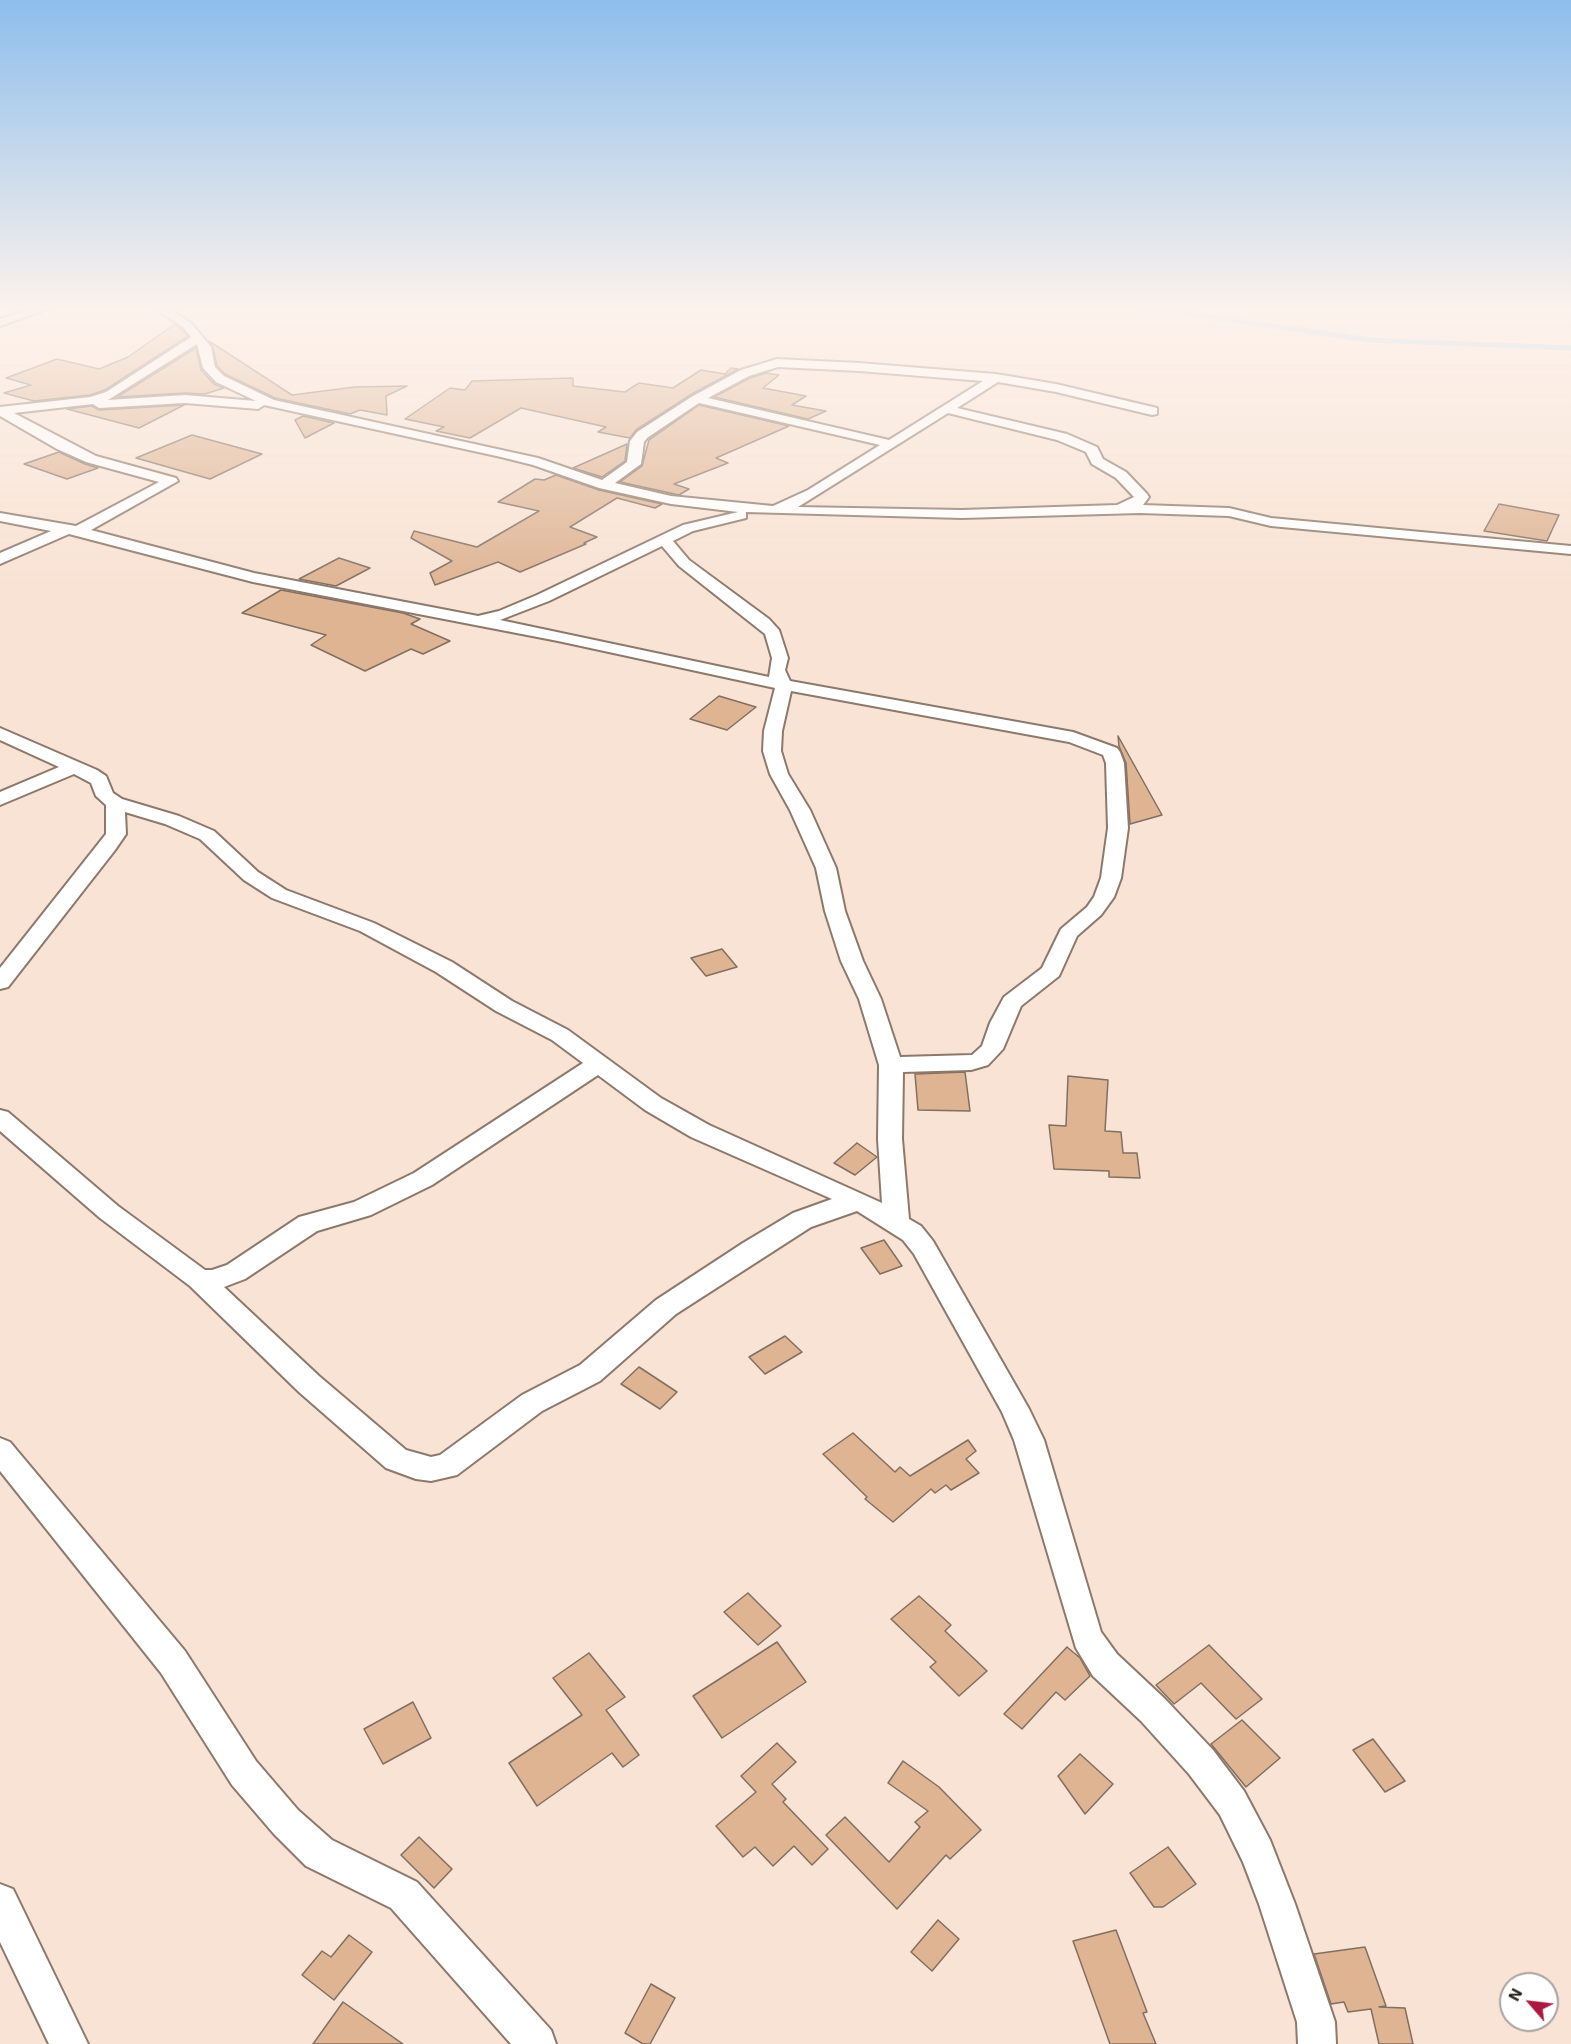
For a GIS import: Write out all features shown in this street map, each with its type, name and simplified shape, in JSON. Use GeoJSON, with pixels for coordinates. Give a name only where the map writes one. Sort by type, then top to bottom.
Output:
{"type":"FeatureCollection","features":[{"type":"Feature","properties":{"kind":"street"},"geometry":{"type":"LineString","coordinates":[[68,404],[85,400]]}},
{"type":"Feature","properties":{"kind":"street"},"geometry":{"type":"LineString","coordinates":[[0,411],[68,404],[153,400]]}},
{"type":"Feature","properties":{"kind":"street"},"geometry":{"type":"LineString","coordinates":[[202,400],[246,404],[270,403]]}},
{"type":"Feature","properties":{"kind":"street"},"geometry":{"type":"LineString","coordinates":[[265,400],[519,457],[604,485],[671,500],[763,510],[962,514],[1117,510],[1229,512],[1271,522],[1366,529],[1571,550]]}},
{"type":"Feature","properties":{"kind":"street"},"geometry":{"type":"LineString","coordinates":[[604,485],[634,464],[637,441],[642,435],[695,400]]}},
{"type":"Feature","properties":{"kind":"street"},"geometry":{"type":"LineString","coordinates":[[703,400],[891,444]]}},
{"type":"Feature","properties":{"kind":"street"},"geometry":{"type":"LineString","coordinates":[[473,621],[506,614],[543,598],[688,528],[795,503],[961,400]]}},
{"type":"Feature","properties":{"kind":"street"},"geometry":{"type":"LineString","coordinates":[[1107,400],[1152,411]]}},
{"type":"Feature","properties":{"kind":"street"},"geometry":{"type":"LineString","coordinates":[[946,410],[1062,437],[1092,450],[1097,461],[1121,475],[1142,497],[1137,503],[1117,510]]}},
{"type":"Feature","properties":{"kind":"street"},"geometry":{"type":"LineString","coordinates":[[0,411],[62,446],[92,459],[171,481],[72,530],[0,558]]}},
{"type":"Feature","properties":{"kind":"street"},"geometry":{"type":"LineString","coordinates":[[0,517],[72,530],[253,577],[558,636],[784,685],[1073,736],[1111,752],[1115,764],[1118,828],[1112,878],[1104,897],[1094,911],[1068,933],[1051,971],[1012,1002],[1001,1023],[992,1049],[980,1060],[972,1063],[891,1065]]}},
{"type":"Feature","properties":{"kind":"street"},"geometry":{"type":"LineString","coordinates":[[665,541],[684,563],[763,622],[773,633],[780,658],[777,670],[778,679],[784,685]]}},
{"type":"Feature","properties":{"kind":"street"},"geometry":{"type":"LineString","coordinates":[[784,685],[773,731],[772,751],[779,774],[800,810],[826,868],[835,911],[852,961],[870,999],[878,1031],[891,1065],[890,1139],[896,1222]]}},
{"type":"Feature","properties":{"kind":"street"},"geometry":{"type":"LineString","coordinates":[[0,733],[99,780],[105,796],[115,803],[172,820],[207,836],[251,876],[279,894],[367,927],[444,967],[504,1006],[560,1035],[654,1104],[700,1131],[860,1201],[912,1233],[924,1248],[1015,1409],[1029,1440],[1087,1638],[1106,1665],[1193,1754],[1232,1803],[1257,1853],[1277,1904],[1316,2022],[1317,2044]]}},
{"type":"Feature","properties":{"kind":"street"},"geometry":{"type":"LineString","coordinates":[[0,799],[74,767]]}},
{"type":"Feature","properties":{"kind":"street"},"geometry":{"type":"LineString","coordinates":[[0,982],[116,834],[115,803]]}},
{"type":"Feature","properties":{"kind":"street"},"geometry":{"type":"LineString","coordinates":[[199,1279],[213,1280],[236,1272],[308,1224],[362,1209],[423,1179],[598,1063]]}},
{"type":"Feature","properties":{"kind":"street"},"geometry":{"type":"LineString","coordinates":[[0,1118],[109,1212],[199,1279],[309,1384],[396,1460],[431,1469],[447,1466],[532,1404],[590,1373],[666,1307],[752,1250],[802,1220],[832,1208],[860,1201]]}},
{"type":"Feature","properties":{"kind":"street"},"geometry":{"type":"LineString","coordinates":[[0,1450],[173,1662],[244,1773],[286,1822],[319,1853],[404,1895],[537,2044]]}},
{"type":"Feature","properties":{"kind":"street"},"geometry":{"type":"LineString","coordinates":[[0,1902],[69,2044]]}},
{"type":"Feature","properties":{"kind":"building"},"geometry":{"type":"Polygon","coordinates":[[[286,400],[386,400],[387,415],[360,410],[350,414],[286,400]]]}},
{"type":"Feature","properties":{"kind":"building"},"geometry":{"type":"Polygon","coordinates":[[[432,400],[682,400],[636,430],[630,438],[598,432],[606,427],[521,408],[470,438],[436,431],[444,427],[405,419],[432,400]]]}},
{"type":"Feature","properties":{"kind":"building"},"geometry":{"type":"Polygon","coordinates":[[[728,400],[799,400],[792,405],[826,411],[808,419],[728,400]]]}},
{"type":"Feature","properties":{"kind":"building"},"geometry":{"type":"Polygon","coordinates":[[[184,405],[139,428],[67,409],[92,406],[99,410],[184,405]]]}},
{"type":"Feature","properties":{"kind":"building"},"geometry":{"type":"Polygon","coordinates":[[[699,405],[789,426],[716,458],[728,463],[674,484],[689,489],[679,495],[620,482],[642,466],[649,440],[699,405]]]}},
{"type":"Feature","properties":{"kind":"building"},"geometry":{"type":"Polygon","coordinates":[[[303,416],[334,423],[305,438],[295,420],[303,416]]]}},
{"type":"Feature","properties":{"kind":"building"},"geometry":{"type":"Polygon","coordinates":[[[192,435],[262,454],[210,479],[136,458],[192,435]]]}},
{"type":"Feature","properties":{"kind":"building"},"geometry":{"type":"Polygon","coordinates":[[[627,444],[625,461],[602,477],[573,468],[627,444]]]}},
{"type":"Feature","properties":{"kind":"building"},"geometry":{"type":"Polygon","coordinates":[[[59,452],[98,468],[67,479],[24,464],[59,452]]]}},
{"type":"Feature","properties":{"kind":"building"},"geometry":{"type":"Polygon","coordinates":[[[556,475],[599,490],[662,504],[655,508],[617,498],[570,527],[597,537],[584,543],[586,544],[520,572],[498,562],[435,585],[430,573],[452,561],[411,538],[414,531],[477,547],[539,511],[498,502],[535,479],[544,480],[556,475]]]}},
{"type":"Feature","properties":{"kind":"building"},"geometry":{"type":"Polygon","coordinates":[[[1499,504],[1559,515],[1547,541],[1484,531],[1499,504]]]}},
{"type":"Feature","properties":{"kind":"building"},"geometry":{"type":"Polygon","coordinates":[[[339,558],[370,568],[336,586],[299,579],[339,558]]]}},
{"type":"Feature","properties":{"kind":"building"},"geometry":{"type":"Polygon","coordinates":[[[281,590],[403,613],[420,619],[411,624],[450,641],[423,654],[411,649],[365,671],[311,645],[326,635],[242,613],[281,590]]]}},
{"type":"Feature","properties":{"kind":"building"},"geometry":{"type":"Polygon","coordinates":[[[719,696],[756,707],[727,730],[690,719],[719,696]]]}},
{"type":"Feature","properties":{"kind":"building"},"geometry":{"type":"Polygon","coordinates":[[[1118,736],[1162,815],[1130,824],[1126,763],[1119,746],[1118,736]]]}},
{"type":"Feature","properties":{"kind":"building"},"geometry":{"type":"Polygon","coordinates":[[[722,949],[737,967],[706,976],[691,958],[722,949]]]}},
{"type":"Feature","properties":{"kind":"building"},"geometry":{"type":"Polygon","coordinates":[[[965,1072],[970,1111],[918,1110],[915,1074],[965,1072]]]}},
{"type":"Feature","properties":{"kind":"building"},"geometry":{"type":"Polygon","coordinates":[[[1068,1076],[1108,1080],[1105,1131],[1121,1132],[1123,1153],[1137,1153],[1140,1178],[1109,1177],[1109,1171],[1054,1169],[1049,1125],[1066,1126],[1068,1076]]]}},
{"type":"Feature","properties":{"kind":"building"},"geometry":{"type":"Polygon","coordinates":[[[857,1143],[877,1157],[855,1175],[834,1163],[857,1143]]]}},
{"type":"Feature","properties":{"kind":"building"},"geometry":{"type":"Polygon","coordinates":[[[884,1240],[902,1266],[880,1274],[861,1248],[884,1240]]]}},
{"type":"Feature","properties":{"kind":"building"},"geometry":{"type":"Polygon","coordinates":[[[785,1336],[802,1352],[765,1374],[749,1357],[785,1336]]]}},
{"type":"Feature","properties":{"kind":"building"},"geometry":{"type":"Polygon","coordinates":[[[639,1367],[677,1392],[660,1409],[621,1384],[639,1367]]]}},
{"type":"Feature","properties":{"kind":"building"},"geometry":{"type":"Polygon","coordinates":[[[853,1433],[895,1472],[900,1467],[910,1476],[968,1440],[976,1451],[966,1459],[979,1473],[951,1490],[946,1485],[935,1493],[931,1489],[893,1522],[865,1499],[867,1497],[823,1454],[853,1433]]]}},
{"type":"Feature","properties":{"kind":"building"},"geometry":{"type":"Polygon","coordinates":[[[748,1593],[781,1626],[758,1645],[724,1612],[748,1593]]]}},
{"type":"Feature","properties":{"kind":"building"},"geometry":{"type":"Polygon","coordinates":[[[919,1596],[951,1625],[945,1631],[987,1671],[959,1696],[930,1667],[936,1662],[891,1619],[919,1596]]]}},
{"type":"Feature","properties":{"kind":"building"},"geometry":{"type":"Polygon","coordinates":[[[777,1642],[806,1682],[722,1738],[693,1696],[777,1642]]]}},
{"type":"Feature","properties":{"kind":"building"},"geometry":{"type":"Polygon","coordinates":[[[1209,1645],[1262,1699],[1236,1719],[1201,1683],[1174,1704],[1156,1685],[1209,1645]]]}},
{"type":"Feature","properties":{"kind":"building"},"geometry":{"type":"Polygon","coordinates":[[[1067,1647],[1080,1658],[1090,1676],[1065,1700],[1056,1692],[1022,1729],[1004,1714],[1067,1647]]]}},
{"type":"Feature","properties":{"kind":"building"},"geometry":{"type":"Polygon","coordinates":[[[589,1653],[625,1697],[606,1710],[639,1755],[623,1767],[612,1753],[537,1806],[509,1763],[582,1715],[553,1678],[589,1653]]]}},
{"type":"Feature","properties":{"kind":"building"},"geometry":{"type":"Polygon","coordinates":[[[413,1702],[431,1738],[383,1764],[364,1729],[413,1702]]]}},
{"type":"Feature","properties":{"kind":"building"},"geometry":{"type":"Polygon","coordinates":[[[1242,1720],[1280,1758],[1246,1787],[1211,1744],[1242,1720]]]}},
{"type":"Feature","properties":{"kind":"building"},"geometry":{"type":"Polygon","coordinates":[[[1373,1739],[1405,1781],[1385,1792],[1353,1750],[1373,1739]]]}},
{"type":"Feature","properties":{"kind":"building"},"geometry":{"type":"Polygon","coordinates":[[[777,1743],[796,1762],[772,1784],[786,1799],[783,1802],[828,1849],[812,1865],[794,1846],[773,1866],[755,1847],[743,1857],[716,1826],[756,1792],[741,1776],[777,1743]]]}},
{"type":"Feature","properties":{"kind":"building"},"geometry":{"type":"Polygon","coordinates":[[[1080,1754],[1113,1784],[1085,1814],[1058,1776],[1080,1754]]]}},
{"type":"Feature","properties":{"kind":"building"},"geometry":{"type":"Polygon","coordinates":[[[903,1761],[939,1787],[981,1830],[950,1859],[946,1855],[897,1909],[826,1835],[845,1817],[889,1862],[920,1827],[915,1822],[928,1811],[888,1783],[903,1761]]]}},
{"type":"Feature","properties":{"kind":"building"},"geometry":{"type":"Polygon","coordinates":[[[419,1837],[452,1869],[434,1888],[401,1855],[419,1837]]]}},
{"type":"Feature","properties":{"kind":"building"},"geometry":{"type":"Polygon","coordinates":[[[1168,1847],[1196,1884],[1163,1907],[1154,1907],[1130,1873],[1168,1847]]]}},
{"type":"Feature","properties":{"kind":"building"},"geometry":{"type":"Polygon","coordinates":[[[938,1920],[959,1939],[932,1971],[911,1952],[938,1920]]]}},
{"type":"Feature","properties":{"kind":"building"},"geometry":{"type":"Polygon","coordinates":[[[1116,1930],[1147,2012],[1143,2013],[1156,2044],[1110,2044],[1073,1941],[1116,1930]]]}},
{"type":"Feature","properties":{"kind":"building"},"geometry":{"type":"Polygon","coordinates":[[[349,1935],[372,1952],[334,2000],[302,1975],[322,1951],[331,1957],[349,1935]]]}},
{"type":"Feature","properties":{"kind":"building"},"geometry":{"type":"Polygon","coordinates":[[[1365,1947],[1386,2006],[1379,2007],[1405,2008],[1413,2044],[1379,2044],[1371,2009],[1348,2012],[1344,2002],[1331,2004],[1314,1954],[1365,1947]]]}},
{"type":"Feature","properties":{"kind":"building"},"geometry":{"type":"Polygon","coordinates":[[[651,1984],[675,1998],[650,2044],[643,2044],[625,2033],[651,1984]]]}},
{"type":"Feature","properties":{"kind":"building"},"geometry":{"type":"Polygon","coordinates":[[[343,2002],[403,2044],[313,2044],[343,2002]]]}}]}
